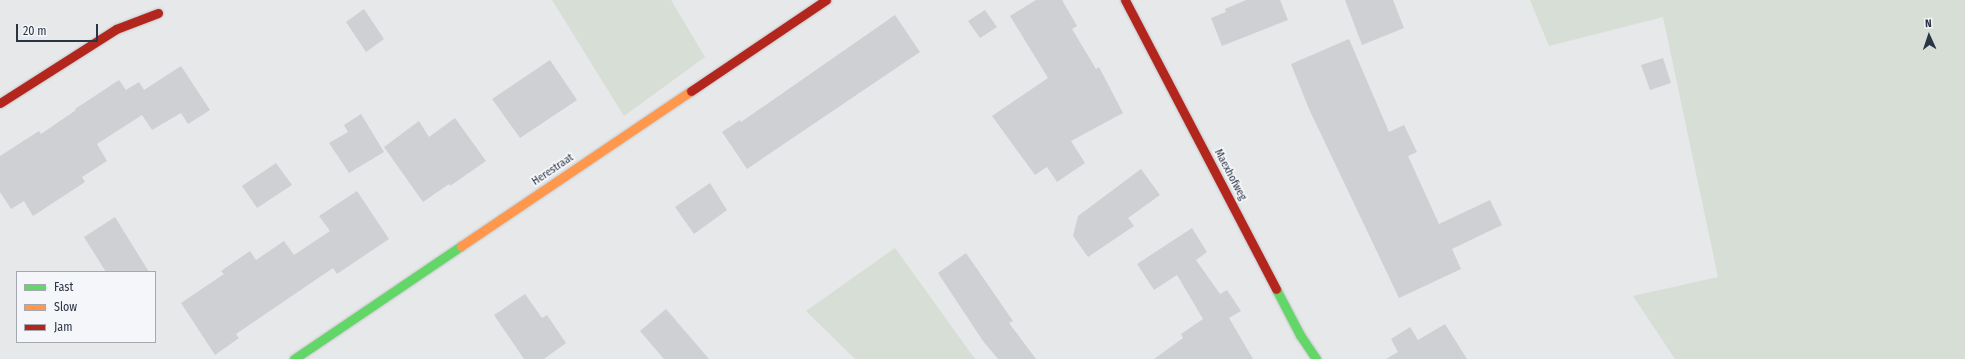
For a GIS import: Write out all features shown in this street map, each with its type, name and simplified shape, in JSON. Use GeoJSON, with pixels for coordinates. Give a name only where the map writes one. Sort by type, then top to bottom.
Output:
{"type":"FeatureCollection","features":[{"type":"Feature","properties":{"kind":"street","name":"Herestraat"},"geometry":{"type":"LineString","coordinates":[[294,359],[826,0]]}},
{"type":"Feature","properties":{"kind":"street","name":"Maexhofweg"},"geometry":{"type":"LineString","coordinates":[[1125,0],[1300,334],[1316,359]]}},
{"type":"Feature","properties":{"kind":"street"},"geometry":{"type":"LineString","coordinates":[[0,103],[116,29],[158,13]]}},
{"type":"Feature","properties":{"kind":"shaded area"},"geometry":{"type":"Polygon","coordinates":[[[552,0],[671,0],[705,57],[624,116],[552,0]]]}},
{"type":"Feature","properties":{"kind":"shaded area"},"geometry":{"type":"Polygon","coordinates":[[[1530,0],[1965,0],[1965,359],[1675,359],[1633,296],[1718,277],[1663,17],[1549,46],[1530,0]]]}},
{"type":"Feature","properties":{"kind":"shaded area"},"geometry":{"type":"Polygon","coordinates":[[[895,248],[975,359],[855,359],[806,311],[895,248]]]}},
{"type":"Feature","properties":{"kind":"building"},"geometry":{"type":"Polygon","coordinates":[[[1036,0],[1062,0],[1077,26],[1072,29],[1096,69],[1099,67],[1123,113],[1071,141],[1085,163],[1057,182],[1047,167],[1035,175],[992,116],[1048,78],[1010,16],[1036,0]]]}},
{"type":"Feature","properties":{"kind":"building"},"geometry":{"type":"Polygon","coordinates":[[[1246,0],[1280,0],[1288,20],[1222,46],[1211,18],[1226,12],[1225,9],[1246,0]]]}},
{"type":"Feature","properties":{"kind":"building"},"geometry":{"type":"Polygon","coordinates":[[[1345,0],[1393,0],[1404,28],[1362,45],[1345,0]]]}},
{"type":"Feature","properties":{"kind":"building"},"geometry":{"type":"Polygon","coordinates":[[[364,9],[384,39],[366,52],[346,22],[364,9]]]}},
{"type":"Feature","properties":{"kind":"building"},"geometry":{"type":"Polygon","coordinates":[[[985,10],[997,27],[980,38],[968,21],[985,10]]]}},
{"type":"Feature","properties":{"kind":"building"},"geometry":{"type":"Polygon","coordinates":[[[895,15],[920,52],[747,169],[722,132],[740,120],[741,122],[895,15]]]}},
{"type":"Feature","properties":{"kind":"building"},"geometry":{"type":"Polygon","coordinates":[[[1349,39],[1389,132],[1404,125],[1417,152],[1408,156],[1439,224],[1490,200],[1502,225],[1452,249],[1461,269],[1399,298],[1309,109],[1291,64],[1349,39]]]}},
{"type":"Feature","properties":{"kind":"building"},"geometry":{"type":"Polygon","coordinates":[[[1663,58],[1671,83],[1650,90],[1641,65],[1663,58]]]}},
{"type":"Feature","properties":{"kind":"building"},"geometry":{"type":"Polygon","coordinates":[[[550,60],[577,100],[520,138],[492,99],[550,60]]]}},
{"type":"Feature","properties":{"kind":"building"},"geometry":{"type":"Polygon","coordinates":[[[181,66],[210,110],[188,124],[181,113],[152,130],[142,115],[97,144],[107,161],[82,177],[85,182],[33,216],[24,201],[11,209],[0,192],[0,156],[39,131],[41,134],[76,110],[75,109],[119,80],[126,90],[139,82],[144,90],[181,66]]]}},
{"type":"Feature","properties":{"kind":"building"},"geometry":{"type":"Polygon","coordinates":[[[361,114],[384,152],[349,173],[329,143],[348,132],[344,125],[361,114]]]}},
{"type":"Feature","properties":{"kind":"building"},"geometry":{"type":"Polygon","coordinates":[[[455,118],[486,161],[450,186],[449,184],[423,202],[384,147],[419,121],[429,137],[455,118]]]}},
{"type":"Feature","properties":{"kind":"building"},"geometry":{"type":"Polygon","coordinates":[[[276,163],[292,185],[257,208],[242,186],[276,163]]]}},
{"type":"Feature","properties":{"kind":"building"},"geometry":{"type":"Polygon","coordinates":[[[1141,169],[1160,195],[1128,218],[1134,226],[1088,257],[1073,236],[1078,216],[1141,169]]]}},
{"type":"Feature","properties":{"kind":"building"},"geometry":{"type":"Polygon","coordinates":[[[710,183],[727,210],[694,234],[675,207],[710,183]]]}},
{"type":"Feature","properties":{"kind":"building"},"geometry":{"type":"Polygon","coordinates":[[[357,191],[389,239],[337,274],[333,268],[236,334],[239,338],[215,355],[181,303],[224,274],[221,271],[250,251],[256,260],[284,241],[294,255],[330,231],[319,216],[357,191]]]}},
{"type":"Feature","properties":{"kind":"building"},"geometry":{"type":"Polygon","coordinates":[[[115,217],[148,271],[105,271],[84,237],[115,217]]]}},
{"type":"Feature","properties":{"kind":"building"},"geometry":{"type":"Polygon","coordinates":[[[1192,228],[1207,252],[1196,260],[1220,294],[1227,290],[1241,311],[1229,318],[1253,359],[1154,359],[1183,338],[1181,334],[1203,319],[1177,275],[1154,290],[1137,264],[1192,228]]]}},
{"type":"Feature","properties":{"kind":"building"},"geometry":{"type":"Polygon","coordinates":[[[966,253],[1013,321],[1009,323],[1036,359],[998,359],[983,341],[938,273],[966,253]]]}},
{"type":"Feature","properties":{"kind":"building"},"geometry":{"type":"Polygon","coordinates":[[[525,294],[542,318],[547,315],[566,343],[544,359],[524,359],[494,315],[525,294]]]}},
{"type":"Feature","properties":{"kind":"building"},"geometry":{"type":"Polygon","coordinates":[[[666,309],[709,359],[664,359],[640,331],[666,309]]]}},
{"type":"Feature","properties":{"kind":"building"},"geometry":{"type":"Polygon","coordinates":[[[1445,324],[1467,359],[1386,359],[1398,352],[1391,339],[1410,327],[1418,340],[1445,324]]]}},
{"type":"Feature","properties":{"kind":"traffic: fast"},"geometry":{"type":"LineString","coordinates":[[294,359],[461,246]]}},
{"type":"Feature","properties":{"kind":"traffic: fast"},"geometry":{"type":"LineString","coordinates":[[1276,289],[1300,335],[1316,359]]}},
{"type":"Feature","properties":{"kind":"traffic: slow"},"geometry":{"type":"LineString","coordinates":[[461,246],[691,91]]}},
{"type":"Feature","properties":{"kind":"traffic: jam"},"geometry":{"type":"LineString","coordinates":[[691,91],[826,0]]}},
{"type":"Feature","properties":{"kind":"traffic: jam"},"geometry":{"type":"LineString","coordinates":[[1125,0],[1276,289]]}},
{"type":"Feature","properties":{"kind":"traffic: jam"},"geometry":{"type":"LineString","coordinates":[[0,103],[116,29],[158,13]]}}]}
